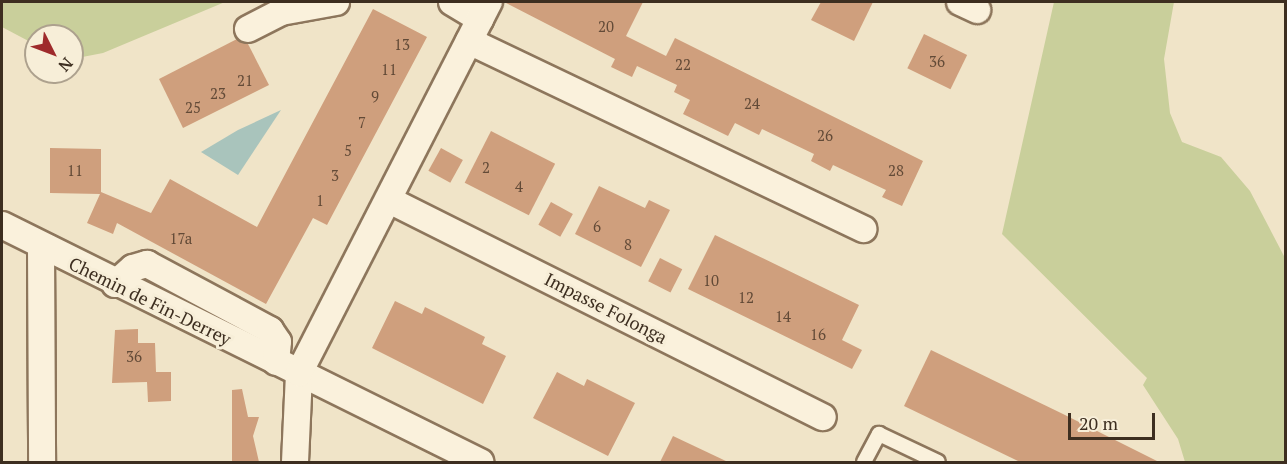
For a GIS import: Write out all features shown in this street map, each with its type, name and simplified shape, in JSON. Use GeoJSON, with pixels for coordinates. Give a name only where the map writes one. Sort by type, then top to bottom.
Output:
{"type":"FeatureCollection","features":[{"type":"Feature","properties":{"kind":"street"},"geometry":{"type":"LineString","coordinates":[[248,29],[281,12],[336,2]]}},
{"type":"Feature","properties":{"kind":"street"},"geometry":{"type":"LineString","coordinates":[[295,462],[299,373],[484,10],[452,2]]}},
{"type":"Feature","properties":{"kind":"street"},"geometry":{"type":"LineString","coordinates":[[469,42],[864,229]]}},
{"type":"Feature","properties":{"kind":"street","name":"Impasse Folonga"},"geometry":{"type":"LineString","coordinates":[[389,200],[823,417]]}},
{"type":"Feature","properties":{"kind":"street","name":"Chemin de Fin-Derrey"},"geometry":{"type":"LineString","coordinates":[[2,225],[41,248],[480,462]]}},
{"type":"Feature","properties":{"kind":"street"},"geometry":{"type":"LineString","coordinates":[[41,248],[42,462]]}},
{"type":"Feature","properties":{"kind":"lane"},"geometry":{"type":"LineString","coordinates":[[864,462],[879,434],[938,462]]}},
{"type":"Feature","properties":{"kind":"green space"},"geometry":{"type":"Polygon","coordinates":[[[2,2],[225,2],[103,53],[84,57],[84,24],[24,24],[24,39],[2,27],[2,2]]]}},
{"type":"Feature","properties":{"kind":"green space"},"geometry":{"type":"Polygon","coordinates":[[[1054,2],[1174,2],[1164,59],[1170,113],[1182,142],[1221,157],[1250,191],[1285,258],[1285,462],[1185,462],[1178,439],[1143,385],[1147,378],[1002,234],[1054,2]]]}},
{"type":"Feature","properties":{"kind":"water"},"geometry":{"type":"Polygon","coordinates":[[[281,110],[238,175],[201,152],[238,130],[281,110]]]}},
{"type":"Feature","properties":{"kind":"building"},"geometry":{"type":"Polygon","coordinates":[[[504,2],[643,2],[626,36],[666,56],[675,38],[923,161],[902,206],[882,197],[886,190],[833,165],[830,171],[811,161],[814,154],[762,129],[759,135],[735,123],[728,136],[683,114],[690,100],[674,92],[677,85],[637,66],[632,77],[611,67],[615,59],[504,2]]]}},
{"type":"Feature","properties":{"kind":"building"},"geometry":{"type":"Polygon","coordinates":[[[821,2],[873,2],[854,41],[811,20],[821,2]]]}},
{"type":"Feature","properties":{"kind":"building"},"geometry":{"type":"Polygon","coordinates":[[[373,9],[427,37],[327,225],[313,218],[266,304],[117,223],[113,234],[87,223],[100,194],[50,193],[50,148],[101,149],[101,192],[151,213],[170,179],[257,227],[373,9]]]}},
{"type":"Feature","properties":{"kind":"building"},"geometry":{"type":"Polygon","coordinates":[[[924,34],[967,55],[950,89],[907,68],[924,34]]]}},
{"type":"Feature","properties":{"kind":"building"},"geometry":{"type":"Polygon","coordinates":[[[237,39],[248,44],[269,85],[183,128],[159,79],[237,39]]]}},
{"type":"Feature","properties":{"kind":"building"},"geometry":{"type":"Polygon","coordinates":[[[491,131],[555,164],[529,215],[465,183],[491,131]]]}},
{"type":"Feature","properties":{"kind":"building"},"geometry":{"type":"Polygon","coordinates":[[[441,148],[463,160],[450,183],[428,171],[441,148]]]}},
{"type":"Feature","properties":{"kind":"building"},"geometry":{"type":"Polygon","coordinates":[[[599,186],[645,208],[649,200],[670,210],[641,267],[575,234],[599,186]]]}},
{"type":"Feature","properties":{"kind":"building"},"geometry":{"type":"Polygon","coordinates":[[[551,202],[573,214],[560,237],[538,225],[551,202]]]}},
{"type":"Feature","properties":{"kind":"building"},"geometry":{"type":"Polygon","coordinates":[[[715,235],[859,305],[842,340],[862,350],[852,369],[688,289],[715,235]]]}},
{"type":"Feature","properties":{"kind":"building"},"geometry":{"type":"Polygon","coordinates":[[[660,258],[682,269],[670,293],[648,281],[660,258]]]}},
{"type":"Feature","properties":{"kind":"building"},"geometry":{"type":"Polygon","coordinates":[[[395,301],[422,314],[425,307],[485,337],[482,344],[506,356],[483,404],[372,348],[395,301]]]}},
{"type":"Feature","properties":{"kind":"building"},"geometry":{"type":"Polygon","coordinates":[[[138,329],[138,343],[155,343],[156,372],[171,372],[171,401],[148,402],[147,382],[112,383],[115,330],[138,329]]]}},
{"type":"Feature","properties":{"kind":"building"},"geometry":{"type":"Polygon","coordinates":[[[931,350],[1159,462],[1020,462],[904,406],[931,350]]]}},
{"type":"Feature","properties":{"kind":"building"},"geometry":{"type":"Polygon","coordinates":[[[557,372],[584,386],[587,379],[635,403],[608,456],[533,418],[557,372]]]}},
{"type":"Feature","properties":{"kind":"building"},"geometry":{"type":"Polygon","coordinates":[[[242,389],[248,417],[259,417],[253,436],[259,462],[232,462],[232,390],[242,389]]]}},
{"type":"Feature","properties":{"kind":"building"},"geometry":{"type":"Polygon","coordinates":[[[673,436],[728,462],[660,462],[673,436]]]}}]}
